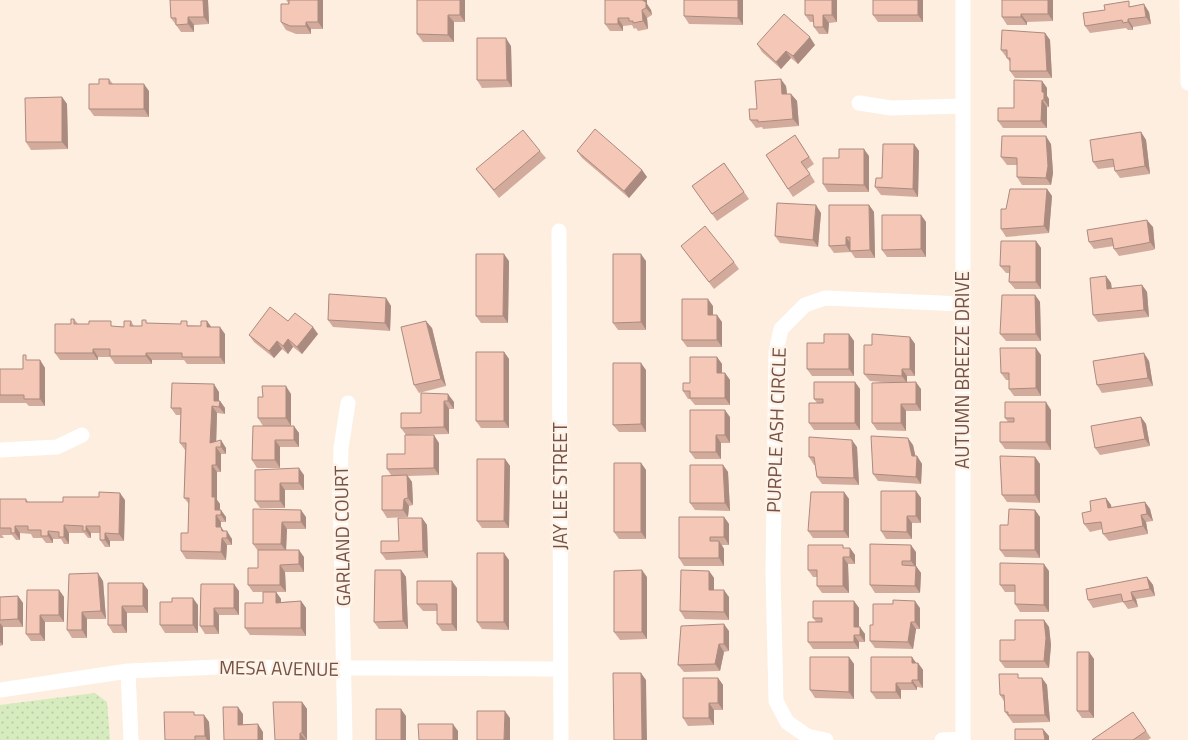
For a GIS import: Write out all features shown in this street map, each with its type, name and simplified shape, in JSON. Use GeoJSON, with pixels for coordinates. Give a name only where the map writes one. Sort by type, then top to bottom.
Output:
{"type":"FeatureCollection","features":[{"type":"Feature","properties":{"kind":"street","name":"AUTUMN BREEZE DRIVE"},"geometry":{"type":"LineString","coordinates":[[963,0],[963,740]]}},
{"type":"Feature","properties":{"kind":"street"},"geometry":{"type":"LineString","coordinates":[[1187,0],[1188,84]]}},
{"type":"Feature","properties":{"kind":"street"},"geometry":{"type":"LineString","coordinates":[[858,103],[891,108],[962,106]]}},
{"type":"Feature","properties":{"kind":"street","name":"JAY LEE STREET"},"geometry":{"type":"LineString","coordinates":[[559,231],[560,740]]}},
{"type":"Feature","properties":{"kind":"street","name":"PURPLE ASH CIRCLE"},"geometry":{"type":"LineString","coordinates":[[826,740],[807,736],[787,722],[776,701],[773,573],[776,352],[781,329],[805,305],[826,298],[962,304]]}},
{"type":"Feature","properties":{"kind":"street","name":"GARLAND COURT"},"geometry":{"type":"LineString","coordinates":[[345,740],[340,491],[341,448],[348,403]]}},
{"type":"Feature","properties":{"kind":"street"},"geometry":{"type":"LineString","coordinates":[[0,450],[57,447],[82,436]]}},
{"type":"Feature","properties":{"kind":"street","name":"MESA AVENUE"},"geometry":{"type":"LineString","coordinates":[[0,690],[128,671],[218,667],[560,670]]}},
{"type":"Feature","properties":{"kind":"street"},"geometry":{"type":"LineString","coordinates":[[128,671],[131,740]]}},
{"type":"Feature","properties":{"kind":"street"},"geometry":{"type":"LineString","coordinates":[[942,740],[963,740]]}},
{"type":"Feature","properties":{"kind":"green space"},"geometry":{"type":"Polygon","coordinates":[[[95,693],[107,702],[110,740],[0,740],[0,705],[95,693]]]}},
{"type":"Feature","properties":{"kind":"building"},"geometry":{"type":"Polygon","coordinates":[[[170,0],[203,0],[204,17],[188,17],[188,24],[176,25],[176,18],[171,18],[170,0]]]}},
{"type":"Feature","properties":{"kind":"building"},"geometry":{"type":"Polygon","coordinates":[[[289,0],[318,0],[318,22],[306,22],[306,26],[290,26],[281,22],[281,4],[289,4],[289,0]]]}},
{"type":"Feature","properties":{"kind":"building"},"geometry":{"type":"Polygon","coordinates":[[[417,0],[460,0],[460,15],[448,15],[448,35],[417,34],[417,0]]]}},
{"type":"Feature","properties":{"kind":"building"},"geometry":{"type":"Polygon","coordinates":[[[605,0],[642,0],[646,2],[646,8],[642,10],[643,21],[633,23],[633,21],[629,21],[629,18],[618,18],[618,24],[605,24],[605,0]]]}},
{"type":"Feature","properties":{"kind":"building"},"geometry":{"type":"Polygon","coordinates":[[[684,0],[738,0],[738,18],[684,16],[684,0]]]}},
{"type":"Feature","properties":{"kind":"building"},"geometry":{"type":"Polygon","coordinates":[[[805,0],[832,0],[832,15],[823,15],[823,27],[814,27],[813,15],[805,15],[805,0]]]}},
{"type":"Feature","properties":{"kind":"building"},"geometry":{"type":"Polygon","coordinates":[[[873,0],[918,0],[918,15],[873,15],[873,0]]]}},
{"type":"Feature","properties":{"kind":"building"},"geometry":{"type":"Polygon","coordinates":[[[1002,0],[1048,0],[1048,14],[1021,14],[1021,17],[1002,17],[1002,0]]]}},
{"type":"Feature","properties":{"kind":"building"},"geometry":{"type":"Polygon","coordinates":[[[1129,1],[1129,7],[1144,4],[1146,17],[1128,19],[1128,22],[1123,23],[1122,20],[1085,26],[1083,13],[1105,10],[1104,5],[1129,1]]]}},
{"type":"Feature","properties":{"kind":"building"},"geometry":{"type":"Polygon","coordinates":[[[784,14],[810,37],[793,56],[786,51],[776,62],[757,44],[784,14]]]}},
{"type":"Feature","properties":{"kind":"building"},"geometry":{"type":"Polygon","coordinates":[[[1002,30],[1045,33],[1047,71],[1010,71],[1010,58],[1007,58],[1007,50],[1001,50],[1002,30]]]}},
{"type":"Feature","properties":{"kind":"building"},"geometry":{"type":"Polygon","coordinates":[[[477,38],[506,38],[507,80],[477,80],[477,38]]]}},
{"type":"Feature","properties":{"kind":"building"},"geometry":{"type":"Polygon","coordinates":[[[99,79],[109,79],[109,84],[144,84],[144,109],[89,109],[89,84],[99,84],[99,79]]]}},
{"type":"Feature","properties":{"kind":"building"},"geometry":{"type":"Polygon","coordinates":[[[781,79],[782,94],[791,94],[793,119],[758,122],[758,120],[750,120],[749,109],[757,109],[755,81],[781,79]]]}},
{"type":"Feature","properties":{"kind":"building"},"geometry":{"type":"Polygon","coordinates":[[[1014,80],[1042,81],[1044,100],[1042,100],[1041,121],[998,121],[998,108],[1014,108],[1014,80]]]}},
{"type":"Feature","properties":{"kind":"building"},"geometry":{"type":"Polygon","coordinates":[[[62,97],[62,142],[26,142],[25,98],[62,97]]]}},
{"type":"Feature","properties":{"kind":"building"},"geometry":{"type":"Polygon","coordinates":[[[595,129],[642,170],[624,191],[577,151],[595,129]]]}},
{"type":"Feature","properties":{"kind":"building"},"geometry":{"type":"Polygon","coordinates":[[[523,130],[540,151],[494,190],[476,169],[523,130]]]}},
{"type":"Feature","properties":{"kind":"building"},"geometry":{"type":"Polygon","coordinates":[[[1141,132],[1145,166],[1115,171],[1113,159],[1093,162],[1090,140],[1141,132]]]}},
{"type":"Feature","properties":{"kind":"building"},"geometry":{"type":"Polygon","coordinates":[[[795,135],[809,157],[801,162],[810,174],[788,189],[766,155],[795,135]]]}},
{"type":"Feature","properties":{"kind":"building"},"geometry":{"type":"Polygon","coordinates":[[[1002,136],[1046,136],[1048,166],[1046,178],[1017,177],[1017,158],[1001,157],[1002,136]]]}},
{"type":"Feature","properties":{"kind":"building"},"geometry":{"type":"Polygon","coordinates":[[[883,144],[914,144],[913,189],[875,187],[876,178],[882,178],[883,144]]]}},
{"type":"Feature","properties":{"kind":"building"},"geometry":{"type":"Polygon","coordinates":[[[839,149],[864,149],[864,185],[823,184],[823,158],[839,158],[839,149]]]}},
{"type":"Feature","properties":{"kind":"building"},"geometry":{"type":"Polygon","coordinates":[[[724,163],[744,192],[712,214],[692,186],[724,163]]]}},
{"type":"Feature","properties":{"kind":"building"},"geometry":{"type":"Polygon","coordinates":[[[1010,189],[1047,189],[1044,226],[1001,229],[1001,209],[1006,209],[1010,189]]]}},
{"type":"Feature","properties":{"kind":"building"},"geometry":{"type":"Polygon","coordinates":[[[777,203],[816,205],[813,240],[775,236],[777,203]]]}},
{"type":"Feature","properties":{"kind":"building"},"geometry":{"type":"Polygon","coordinates":[[[829,205],[869,205],[870,250],[850,251],[850,237],[846,237],[846,245],[829,246],[829,205]]]}},
{"type":"Feature","properties":{"kind":"building"},"geometry":{"type":"Polygon","coordinates":[[[882,215],[921,215],[921,249],[882,250],[882,215]]]}},
{"type":"Feature","properties":{"kind":"building"},"geometry":{"type":"Polygon","coordinates":[[[1147,220],[1150,242],[1114,249],[1112,238],[1089,242],[1087,230],[1147,220]]]}},
{"type":"Feature","properties":{"kind":"building"},"geometry":{"type":"Polygon","coordinates":[[[705,226],[734,262],[709,282],[681,246],[705,226]]]}},
{"type":"Feature","properties":{"kind":"building"},"geometry":{"type":"Polygon","coordinates":[[[1001,241],[1036,241],[1036,282],[1009,282],[1010,266],[1000,266],[1001,241]]]}},
{"type":"Feature","properties":{"kind":"building"},"geometry":{"type":"Polygon","coordinates":[[[476,254],[504,254],[503,316],[476,316],[476,254]]]}},
{"type":"Feature","properties":{"kind":"building"},"geometry":{"type":"Polygon","coordinates":[[[613,254],[641,254],[641,322],[613,323],[613,254]]]}},
{"type":"Feature","properties":{"kind":"building"},"geometry":{"type":"Polygon","coordinates":[[[1106,276],[1107,289],[1142,285],[1144,310],[1093,315],[1090,278],[1106,276]]]}},
{"type":"Feature","properties":{"kind":"building"},"geometry":{"type":"Polygon","coordinates":[[[329,294],[386,298],[385,323],[328,320],[329,294]]]}},
{"type":"Feature","properties":{"kind":"building"},"geometry":{"type":"Polygon","coordinates":[[[1002,295],[1035,295],[1036,334],[1000,334],[1002,295]]]}},
{"type":"Feature","properties":{"kind":"building"},"geometry":{"type":"Polygon","coordinates":[[[682,299],[708,299],[708,315],[717,315],[717,340],[682,340],[682,299]]]}},
{"type":"Feature","properties":{"kind":"building"},"geometry":{"type":"Polygon","coordinates":[[[270,307],[288,321],[295,313],[313,327],[297,347],[288,339],[283,346],[277,341],[269,351],[249,335],[270,307]]]}},
{"type":"Feature","properties":{"kind":"building"},"geometry":{"type":"Polygon","coordinates":[[[71,319],[74,319],[74,324],[89,324],[89,321],[111,321],[111,326],[124,327],[124,321],[131,321],[130,326],[142,326],[142,320],[146,320],[146,323],[181,324],[181,321],[187,321],[187,326],[201,326],[201,321],[207,321],[207,327],[220,327],[220,357],[182,357],[182,353],[110,356],[110,349],[93,349],[93,353],[55,353],[55,324],[71,324],[71,319]]]}},
{"type":"Feature","properties":{"kind":"building"},"geometry":{"type":"Polygon","coordinates":[[[426,321],[441,379],[414,385],[401,327],[426,321]]]}},
{"type":"Feature","properties":{"kind":"building"},"geometry":{"type":"Polygon","coordinates":[[[824,334],[849,334],[849,369],[807,369],[807,343],[824,343],[824,334]]]}},
{"type":"Feature","properties":{"kind":"building"},"geometry":{"type":"Polygon","coordinates":[[[872,334],[910,337],[910,369],[902,369],[902,376],[864,374],[864,345],[872,345],[872,334]]]}},
{"type":"Feature","properties":{"kind":"building"},"geometry":{"type":"Polygon","coordinates":[[[1000,348],[1036,348],[1036,388],[1009,389],[1009,373],[1001,373],[1000,348]]]}},
{"type":"Feature","properties":{"kind":"building"},"geometry":{"type":"Polygon","coordinates":[[[476,352],[504,352],[504,421],[476,421],[476,352]]]}},
{"type":"Feature","properties":{"kind":"building"},"geometry":{"type":"Polygon","coordinates":[[[1144,353],[1148,378],[1097,385],[1093,361],[1144,353]]]}},
{"type":"Feature","properties":{"kind":"building"},"geometry":{"type":"Polygon","coordinates":[[[23,355],[26,355],[26,360],[40,360],[40,399],[24,399],[24,395],[0,395],[0,369],[23,369],[23,355]]]}},
{"type":"Feature","properties":{"kind":"building"},"geometry":{"type":"Polygon","coordinates":[[[690,357],[717,357],[717,373],[725,373],[725,398],[690,398],[690,391],[683,391],[683,383],[690,383],[690,357]]]}},
{"type":"Feature","properties":{"kind":"building"},"geometry":{"type":"Polygon","coordinates":[[[613,363],[641,363],[641,424],[613,425],[613,363]]]}},
{"type":"Feature","properties":{"kind":"building"},"geometry":{"type":"Polygon","coordinates":[[[814,382],[855,382],[855,423],[809,423],[809,403],[823,403],[823,399],[814,399],[814,382]]]}},
{"type":"Feature","properties":{"kind":"building"},"geometry":{"type":"Polygon","coordinates":[[[916,382],[916,404],[901,404],[901,423],[872,423],[872,383],[916,382]]]}},
{"type":"Feature","properties":{"kind":"building"},"geometry":{"type":"Polygon","coordinates":[[[172,383],[214,384],[214,401],[220,401],[219,407],[212,406],[210,443],[221,440],[221,447],[216,447],[216,465],[212,465],[212,497],[215,497],[215,510],[221,510],[221,515],[216,515],[216,527],[221,527],[222,531],[227,531],[227,538],[222,538],[221,552],[181,551],[181,533],[188,533],[189,498],[184,498],[186,443],[180,443],[181,408],[171,408],[172,383]]]}},
{"type":"Feature","properties":{"kind":"building"},"geometry":{"type":"Polygon","coordinates":[[[262,386],[286,386],[286,418],[258,418],[258,397],[263,397],[262,386]]]}},
{"type":"Feature","properties":{"kind":"building"},"geometry":{"type":"Polygon","coordinates":[[[421,393],[448,394],[448,401],[444,401],[444,427],[401,428],[401,413],[421,413],[421,393]]]}},
{"type":"Feature","properties":{"kind":"building"},"geometry":{"type":"Polygon","coordinates":[[[1005,402],[1046,402],[1046,442],[1000,442],[1000,422],[1014,422],[1014,418],[1005,418],[1005,402]]]}},
{"type":"Feature","properties":{"kind":"building"},"geometry":{"type":"Polygon","coordinates":[[[690,410],[725,410],[725,435],[716,435],[716,452],[690,452],[690,410]]]}},
{"type":"Feature","properties":{"kind":"building"},"geometry":{"type":"Polygon","coordinates":[[[1141,417],[1145,439],[1095,448],[1091,426],[1141,417]]]}},
{"type":"Feature","properties":{"kind":"building"},"geometry":{"type":"Polygon","coordinates":[[[253,426],[294,426],[294,440],[275,440],[275,460],[252,460],[253,426]]]}},
{"type":"Feature","properties":{"kind":"building"},"geometry":{"type":"Polygon","coordinates":[[[405,435],[434,435],[434,468],[387,469],[387,454],[405,454],[405,435]]]}},
{"type":"Feature","properties":{"kind":"building"},"geometry":{"type":"Polygon","coordinates":[[[871,436],[908,438],[912,456],[917,456],[916,477],[873,474],[871,436]]]}},
{"type":"Feature","properties":{"kind":"building"},"geometry":{"type":"Polygon","coordinates":[[[809,437],[852,440],[854,478],[817,477],[814,457],[809,457],[809,437]]]}},
{"type":"Feature","properties":{"kind":"building"},"geometry":{"type":"Polygon","coordinates":[[[1000,456],[1035,457],[1035,495],[1002,495],[1000,456]]]}},
{"type":"Feature","properties":{"kind":"building"},"geometry":{"type":"Polygon","coordinates":[[[477,459],[505,459],[504,521],[477,521],[477,459]]]}},
{"type":"Feature","properties":{"kind":"building"},"geometry":{"type":"Polygon","coordinates":[[[614,463],[641,463],[641,532],[614,532],[614,463]]]}},
{"type":"Feature","properties":{"kind":"building"},"geometry":{"type":"Polygon","coordinates":[[[690,465],[723,465],[725,503],[690,503],[690,465]]]}},
{"type":"Feature","properties":{"kind":"building"},"geometry":{"type":"Polygon","coordinates":[[[299,468],[299,483],[280,483],[280,501],[255,501],[255,470],[299,468]]]}},
{"type":"Feature","properties":{"kind":"building"},"geometry":{"type":"Polygon","coordinates":[[[407,475],[408,498],[404,499],[403,510],[382,510],[382,476],[407,475]]]}},
{"type":"Feature","properties":{"kind":"building"},"geometry":{"type":"Polygon","coordinates":[[[881,491],[916,491],[916,516],[907,516],[907,532],[881,531],[881,491]]]}},
{"type":"Feature","properties":{"kind":"building"},"geometry":{"type":"Polygon","coordinates":[[[99,492],[120,493],[119,534],[105,533],[105,540],[100,540],[100,526],[86,526],[86,531],[83,531],[83,526],[64,525],[64,537],[59,537],[59,532],[48,531],[48,536],[41,536],[41,530],[28,530],[28,526],[15,526],[15,533],[11,533],[11,528],[0,528],[0,499],[26,499],[26,502],[63,502],[63,497],[99,497],[99,492]]]}},
{"type":"Feature","properties":{"kind":"building"},"geometry":{"type":"Polygon","coordinates":[[[811,492],[844,492],[844,531],[808,531],[811,492]]]}},
{"type":"Feature","properties":{"kind":"building"},"geometry":{"type":"Polygon","coordinates":[[[1106,498],[1108,508],[1145,502],[1147,514],[1141,515],[1143,526],[1103,534],[1101,522],[1084,524],[1082,513],[1091,511],[1090,501],[1106,498]]]}},
{"type":"Feature","properties":{"kind":"building"},"geometry":{"type":"Polygon","coordinates":[[[253,509],[301,510],[301,522],[282,522],[281,544],[253,544],[253,509]]]}},
{"type":"Feature","properties":{"kind":"building"},"geometry":{"type":"Polygon","coordinates":[[[1009,509],[1035,510],[1035,550],[1000,550],[1000,525],[1008,525],[1009,509]]]}},
{"type":"Feature","properties":{"kind":"building"},"geometry":{"type":"Polygon","coordinates":[[[679,517],[724,517],[724,537],[710,537],[710,541],[719,541],[719,558],[679,558],[679,517]]]}},
{"type":"Feature","properties":{"kind":"building"},"geometry":{"type":"Polygon","coordinates":[[[398,518],[422,518],[423,551],[381,553],[381,541],[399,541],[398,518]]]}},
{"type":"Feature","properties":{"kind":"building"},"geometry":{"type":"Polygon","coordinates":[[[870,544],[911,545],[911,561],[902,561],[902,565],[916,566],[915,586],[870,585],[870,544]]]}},
{"type":"Feature","properties":{"kind":"building"},"geometry":{"type":"Polygon","coordinates":[[[808,545],[843,545],[843,548],[850,548],[850,557],[843,557],[843,586],[817,586],[817,570],[808,570],[808,545]]]}},
{"type":"Feature","properties":{"kind":"building"},"geometry":{"type":"Polygon","coordinates":[[[258,550],[299,550],[299,564],[280,565],[280,585],[248,585],[248,568],[258,568],[258,550]]]}},
{"type":"Feature","properties":{"kind":"building"},"geometry":{"type":"Polygon","coordinates":[[[477,553],[504,553],[504,622],[477,622],[477,553]]]}},
{"type":"Feature","properties":{"kind":"building"},"geometry":{"type":"Polygon","coordinates":[[[1000,563],[1044,564],[1044,605],[1015,604],[1015,585],[1000,585],[1000,563]]]}},
{"type":"Feature","properties":{"kind":"building"},"geometry":{"type":"Polygon","coordinates":[[[375,570],[401,570],[403,621],[374,622],[375,570]]]}},
{"type":"Feature","properties":{"kind":"building"},"geometry":{"type":"Polygon","coordinates":[[[642,570],[642,632],[614,632],[614,571],[642,570]]]}},
{"type":"Feature","properties":{"kind":"building"},"geometry":{"type":"Polygon","coordinates":[[[681,570],[709,571],[709,590],[724,590],[724,612],[680,611],[681,570]]]}},
{"type":"Feature","properties":{"kind":"building"},"geometry":{"type":"Polygon","coordinates":[[[98,573],[101,611],[82,612],[82,630],[67,630],[69,574],[98,573]]]}},
{"type":"Feature","properties":{"kind":"building"},"geometry":{"type":"Polygon","coordinates":[[[1147,577],[1150,589],[1131,592],[1133,600],[1123,602],[1121,594],[1088,600],[1086,589],[1147,577]]]}},
{"type":"Feature","properties":{"kind":"building"},"geometry":{"type":"Polygon","coordinates":[[[417,581],[452,581],[452,624],[437,624],[437,604],[417,604],[417,581]]]}},
{"type":"Feature","properties":{"kind":"building"},"geometry":{"type":"Polygon","coordinates":[[[108,583],[143,583],[143,606],[122,606],[122,625],[108,625],[108,583]]]}},
{"type":"Feature","properties":{"kind":"building"},"geometry":{"type":"Polygon","coordinates":[[[201,584],[234,584],[234,608],[214,608],[214,626],[200,626],[201,584]]]}},
{"type":"Feature","properties":{"kind":"building"},"geometry":{"type":"Polygon","coordinates":[[[27,590],[59,590],[59,615],[40,615],[40,634],[26,634],[27,590]]]}},
{"type":"Feature","properties":{"kind":"building"},"geometry":{"type":"Polygon","coordinates":[[[263,592],[276,592],[276,603],[301,601],[301,628],[245,628],[245,603],[263,603],[263,592]]]}},
{"type":"Feature","properties":{"kind":"building"},"geometry":{"type":"Polygon","coordinates":[[[18,596],[18,619],[0,620],[0,597],[18,596]]]}},
{"type":"Feature","properties":{"kind":"building"},"geometry":{"type":"Polygon","coordinates":[[[172,598],[193,598],[193,625],[160,625],[160,602],[172,602],[172,598]]]}},
{"type":"Feature","properties":{"kind":"building"},"geometry":{"type":"Polygon","coordinates":[[[893,600],[915,601],[915,622],[911,622],[908,642],[870,641],[870,625],[873,625],[873,604],[893,604],[893,600]]]}},
{"type":"Feature","properties":{"kind":"building"},"geometry":{"type":"Polygon","coordinates":[[[813,601],[854,601],[854,627],[860,627],[860,635],[854,635],[854,642],[808,642],[808,622],[822,622],[822,618],[813,618],[813,601]]]}},
{"type":"Feature","properties":{"kind":"building"},"geometry":{"type":"Polygon","coordinates":[[[1015,620],[1044,620],[1046,638],[1044,661],[1000,661],[1000,640],[1015,640],[1015,620]]]}},
{"type":"Feature","properties":{"kind":"building"},"geometry":{"type":"Polygon","coordinates":[[[724,624],[724,644],[719,644],[715,664],[678,665],[681,626],[724,624]]]}},
{"type":"Feature","properties":{"kind":"building"},"geometry":{"type":"Polygon","coordinates":[[[1077,652],[1089,652],[1089,711],[1077,711],[1077,652]]]}},
{"type":"Feature","properties":{"kind":"building"},"geometry":{"type":"Polygon","coordinates":[[[810,657],[849,657],[849,692],[810,690],[810,657]]]}},
{"type":"Feature","properties":{"kind":"building"},"geometry":{"type":"Polygon","coordinates":[[[871,657],[912,657],[912,663],[918,663],[918,680],[912,680],[912,683],[896,683],[896,692],[871,692],[871,657]]]}},
{"type":"Feature","properties":{"kind":"building"},"geometry":{"type":"Polygon","coordinates":[[[613,673],[641,673],[642,740],[614,740],[613,673]]]}},
{"type":"Feature","properties":{"kind":"building"},"geometry":{"type":"Polygon","coordinates":[[[999,674],[1018,674],[1018,678],[1042,678],[1045,715],[1008,715],[1008,712],[1005,712],[1004,695],[1000,695],[999,674]]]}},
{"type":"Feature","properties":{"kind":"building"},"geometry":{"type":"Polygon","coordinates":[[[683,678],[718,678],[718,703],[709,703],[709,718],[683,718],[683,678]]]}},
{"type":"Feature","properties":{"kind":"building"},"geometry":{"type":"Polygon","coordinates":[[[273,702],[302,702],[302,733],[300,733],[300,740],[275,740],[273,702]]]}},
{"type":"Feature","properties":{"kind":"building"},"geometry":{"type":"Polygon","coordinates":[[[223,707],[238,707],[238,725],[258,724],[258,740],[224,740],[223,707]]]}},
{"type":"Feature","properties":{"kind":"building"},"geometry":{"type":"Polygon","coordinates":[[[376,709],[401,709],[401,740],[376,740],[376,709]]]}},
{"type":"Feature","properties":{"kind":"building"},"geometry":{"type":"Polygon","coordinates":[[[477,711],[505,711],[504,740],[477,740],[477,711]]]}},
{"type":"Feature","properties":{"kind":"building"},"geometry":{"type":"Polygon","coordinates":[[[164,712],[194,712],[194,715],[204,715],[205,736],[195,736],[195,740],[165,740],[164,712]]]}},
{"type":"Feature","properties":{"kind":"building"},"geometry":{"type":"Polygon","coordinates":[[[1133,712],[1146,731],[1133,740],[1092,740],[1133,712]]]}},
{"type":"Feature","properties":{"kind":"building"},"geometry":{"type":"Polygon","coordinates":[[[418,724],[453,724],[453,740],[419,740],[418,724]]]}},
{"type":"Feature","properties":{"kind":"building"},"geometry":{"type":"Polygon","coordinates":[[[1015,729],[1043,729],[1045,740],[1015,740],[1015,729]]]}}]}
